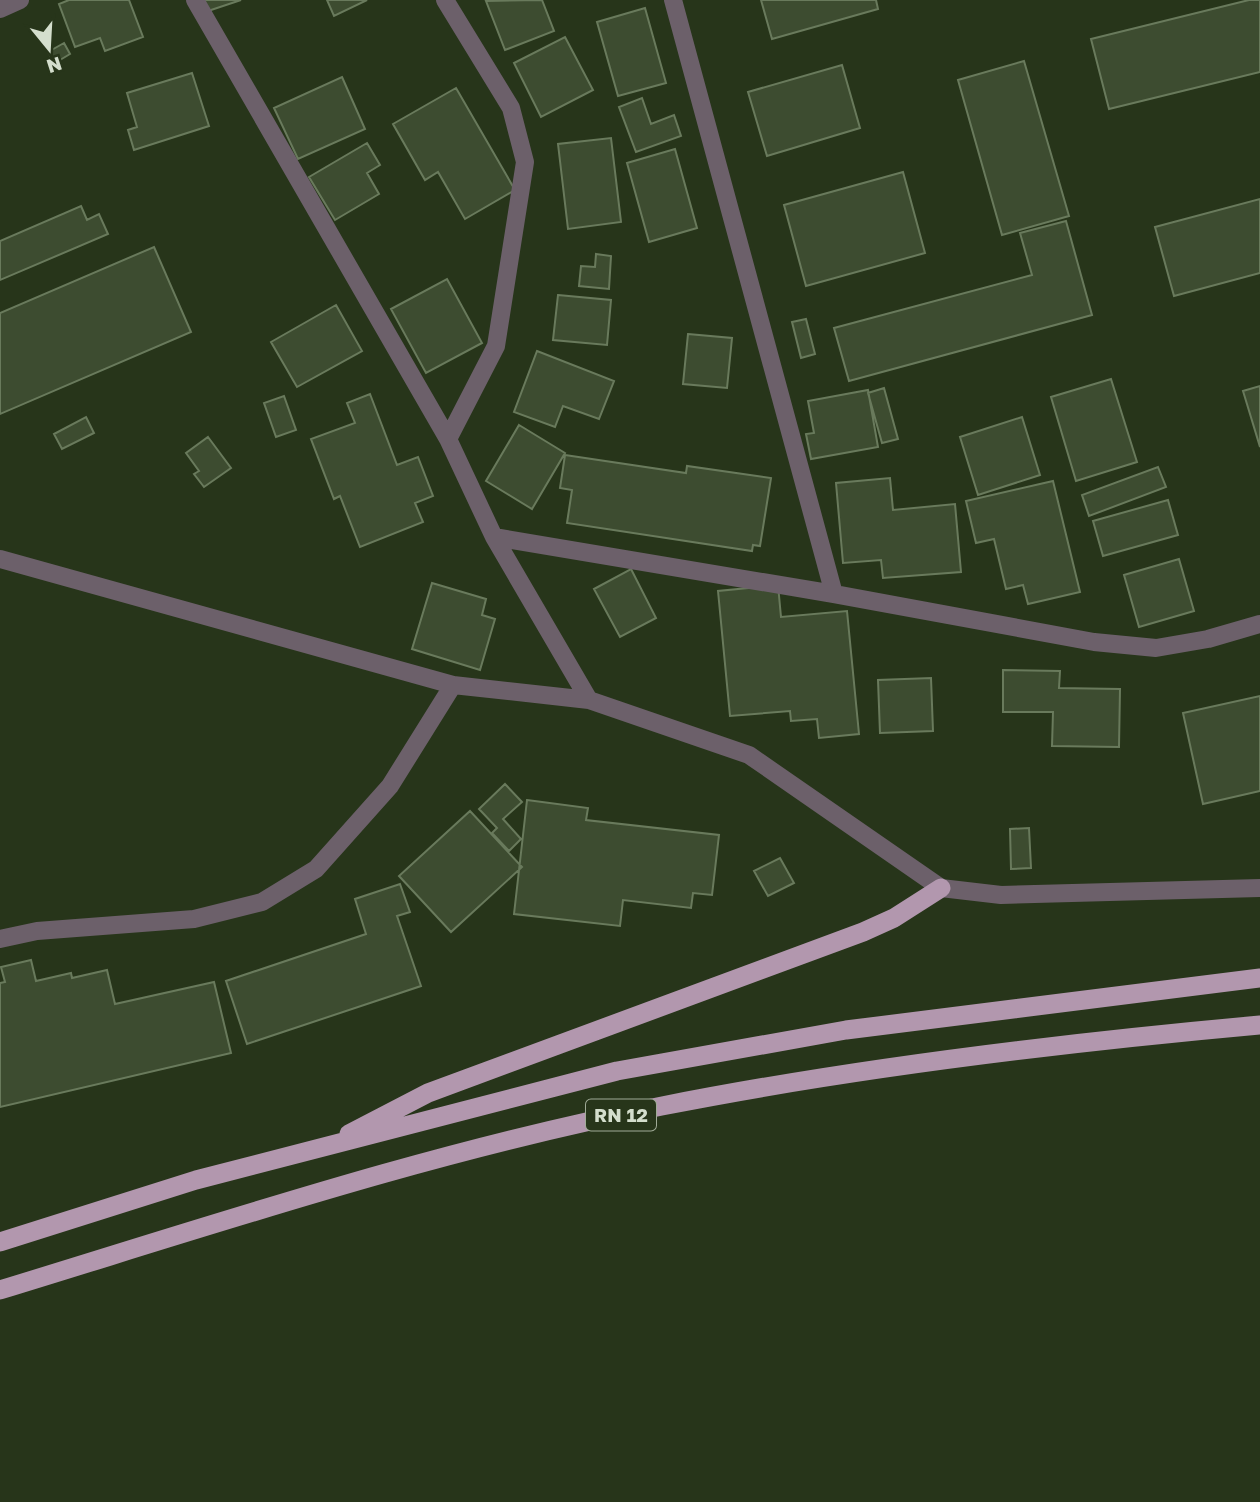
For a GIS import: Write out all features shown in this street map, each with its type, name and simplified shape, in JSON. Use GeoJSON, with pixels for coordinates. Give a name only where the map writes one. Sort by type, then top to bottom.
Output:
{"type":"FeatureCollection","features":[{"type":"Feature","properties":{"kind":"highway"},"geometry":{"type":"LineString","coordinates":[[329,1146],[373,1120],[428,1093],[871,929],[941,888]]}},
{"type":"Feature","properties":{"kind":"highway","name":"RN 12"},"geometry":{"type":"LineString","coordinates":[[0,1242],[196,1180],[526,1092],[720,1051],[846,1030],[1260,978]]}},
{"type":"Feature","properties":{"kind":"highway","name":"RN 12"},"geometry":{"type":"LineString","coordinates":[[0,1290],[404,1166],[662,1106],[977,1055],[1260,1025]]}},
{"type":"Feature","properties":{"kind":"street"},"geometry":{"type":"LineString","coordinates":[[0,9],[20,0]]}},
{"type":"Feature","properties":{"kind":"street"},"geometry":{"type":"LineString","coordinates":[[195,0],[448,439],[494,537],[589,700]]}},
{"type":"Feature","properties":{"kind":"street"},"geometry":{"type":"LineString","coordinates":[[446,0],[511,108],[525,162],[496,346],[448,439]]}},
{"type":"Feature","properties":{"kind":"street"},"geometry":{"type":"LineString","coordinates":[[673,0],[834,594]]}},
{"type":"Feature","properties":{"kind":"street"},"geometry":{"type":"LineString","coordinates":[[494,537],[834,594],[1094,642],[1156,648],[1208,639],[1260,624]]}},
{"type":"Feature","properties":{"kind":"street"},"geometry":{"type":"LineString","coordinates":[[0,559],[453,685],[589,700],[750,755],[941,888],[1001,895],[1260,888]]}},
{"type":"Feature","properties":{"kind":"street"},"geometry":{"type":"LineString","coordinates":[[0,939],[37,931],[194,919],[262,902],[316,869],[390,786],[453,685]]}},
{"type":"Feature","properties":{"kind":"building"},"geometry":{"type":"Polygon","coordinates":[[[69,0],[129,0],[143,37],[105,51],[100,38],[75,47],[59,4],[69,0]]]}},
{"type":"Feature","properties":{"kind":"building"},"geometry":{"type":"Polygon","coordinates":[[[199,0],[241,0],[205,12],[199,0]]]}},
{"type":"Feature","properties":{"kind":"building"},"geometry":{"type":"Polygon","coordinates":[[[327,0],[367,0],[334,16],[327,0]]]}},
{"type":"Feature","properties":{"kind":"building"},"geometry":{"type":"Polygon","coordinates":[[[542,0],[554,31],[505,50],[486,1],[542,0]]]}},
{"type":"Feature","properties":{"kind":"building"},"geometry":{"type":"Polygon","coordinates":[[[761,0],[876,0],[878,9],[772,39],[761,0]]]}},
{"type":"Feature","properties":{"kind":"building"},"geometry":{"type":"Polygon","coordinates":[[[1249,0],[1260,0],[1260,72],[1109,109],[1091,39],[1249,0]]]}},
{"type":"Feature","properties":{"kind":"building"},"geometry":{"type":"Polygon","coordinates":[[[645,8],[666,83],[618,96],[597,22],[645,8]]]}},
{"type":"Feature","properties":{"kind":"building"},"geometry":{"type":"Polygon","coordinates":[[[565,37],[593,90],[541,117],[514,63],[565,37]]]}},
{"type":"Feature","properties":{"kind":"building"},"geometry":{"type":"Polygon","coordinates":[[[64,43],[70,54],[55,63],[48,52],[64,43]]]}},
{"type":"Feature","properties":{"kind":"building"},"geometry":{"type":"Polygon","coordinates":[[[1024,61],[1069,216],[1002,235],[958,80],[1024,61]]]}},
{"type":"Feature","properties":{"kind":"building"},"geometry":{"type":"Polygon","coordinates":[[[842,65],[860,128],[767,156],[748,92],[842,65]]]}},
{"type":"Feature","properties":{"kind":"building"},"geometry":{"type":"Polygon","coordinates":[[[192,73],[209,126],[134,150],[128,130],[137,127],[127,93],[192,73]]]}},
{"type":"Feature","properties":{"kind":"building"},"geometry":{"type":"Polygon","coordinates":[[[342,77],[365,129],[298,159],[274,108],[342,77]]]}},
{"type":"Feature","properties":{"kind":"building"},"geometry":{"type":"Polygon","coordinates":[[[456,88],[515,190],[465,219],[438,172],[425,180],[393,124],[456,88]]]}},
{"type":"Feature","properties":{"kind":"building"},"geometry":{"type":"Polygon","coordinates":[[[642,98],[651,124],[674,115],[681,136],[636,152],[619,107],[642,98]]]}},
{"type":"Feature","properties":{"kind":"building"},"geometry":{"type":"Polygon","coordinates":[[[611,138],[621,222],[568,229],[558,144],[611,138]]]}},
{"type":"Feature","properties":{"kind":"building"},"geometry":{"type":"Polygon","coordinates":[[[367,143],[380,165],[367,173],[379,194],[335,220],[309,177],[367,143]]]}},
{"type":"Feature","properties":{"kind":"building"},"geometry":{"type":"Polygon","coordinates":[[[675,149],[697,228],[649,242],[627,163],[675,149]]]}},
{"type":"Feature","properties":{"kind":"building"},"geometry":{"type":"Polygon","coordinates":[[[903,172],[925,253],[806,286],[784,205],[903,172]]]}},
{"type":"Feature","properties":{"kind":"building"},"geometry":{"type":"Polygon","coordinates":[[[1260,199],[1260,273],[1174,296],[1155,227],[1260,199]]]}},
{"type":"Feature","properties":{"kind":"building"},"geometry":{"type":"Polygon","coordinates":[[[81,206],[87,220],[99,214],[108,234],[0,280],[0,241],[81,206]]]}},
{"type":"Feature","properties":{"kind":"building"},"geometry":{"type":"Polygon","coordinates":[[[1066,221],[1092,315],[849,381],[834,328],[1032,275],[1020,233],[1066,221]]]}},
{"type":"Feature","properties":{"kind":"building"},"geometry":{"type":"Polygon","coordinates":[[[154,247],[191,332],[0,414],[0,313],[154,247]]]}},
{"type":"Feature","properties":{"kind":"building"},"geometry":{"type":"Polygon","coordinates":[[[596,254],[611,256],[609,289],[579,286],[581,266],[595,267],[596,254]]]}},
{"type":"Feature","properties":{"kind":"building"},"geometry":{"type":"Polygon","coordinates":[[[447,279],[482,343],[426,373],[391,309],[447,279]]]}},
{"type":"Feature","properties":{"kind":"building"},"geometry":{"type":"Polygon","coordinates":[[[558,295],[611,300],[607,345],[553,340],[558,295]]]}},
{"type":"Feature","properties":{"kind":"building"},"geometry":{"type":"Polygon","coordinates":[[[336,305],[362,351],[297,387],[271,342],[336,305]]]}},
{"type":"Feature","properties":{"kind":"building"},"geometry":{"type":"Polygon","coordinates":[[[806,319],[815,354],[801,358],[792,322],[806,319]]]}},
{"type":"Feature","properties":{"kind":"building"},"geometry":{"type":"Polygon","coordinates":[[[688,334],[732,338],[727,388],[683,384],[688,334]]]}},
{"type":"Feature","properties":{"kind":"building"},"geometry":{"type":"Polygon","coordinates":[[[537,351],[614,381],[599,419],[563,406],[555,427],[514,412],[537,351]]]}},
{"type":"Feature","properties":{"kind":"building"},"geometry":{"type":"Polygon","coordinates":[[[1111,379],[1137,462],[1076,481],[1051,397],[1111,379]]]}},
{"type":"Feature","properties":{"kind":"building"},"geometry":{"type":"Polygon","coordinates":[[[1260,386],[1260,447],[1243,391],[1260,386]]]}},
{"type":"Feature","properties":{"kind":"building"},"geometry":{"type":"Polygon","coordinates":[[[884,388],[898,439],[882,443],[868,393],[884,388]]]}},
{"type":"Feature","properties":{"kind":"building"},"geometry":{"type":"Polygon","coordinates":[[[868,390],[878,447],[811,459],[806,434],[814,433],[808,401],[868,390]]]}},
{"type":"Feature","properties":{"kind":"building"},"geometry":{"type":"Polygon","coordinates":[[[370,394],[397,465],[418,457],[433,496],[415,503],[423,522],[360,547],[340,496],[334,499],[311,439],[355,423],[347,403],[370,394]]]}},
{"type":"Feature","properties":{"kind":"building"},"geometry":{"type":"Polygon","coordinates":[[[284,396],[296,430],[276,437],[264,403],[284,396]]]}},
{"type":"Feature","properties":{"kind":"building"},"geometry":{"type":"Polygon","coordinates":[[[86,417],[94,433],[62,449],[54,434],[86,417]]]}},
{"type":"Feature","properties":{"kind":"building"},"geometry":{"type":"Polygon","coordinates":[[[1022,417],[1040,475],[978,495],[960,437],[1022,417]]]}},
{"type":"Feature","properties":{"kind":"building"},"geometry":{"type":"Polygon","coordinates":[[[519,425],[565,453],[532,509],[486,481],[519,425]]]}},
{"type":"Feature","properties":{"kind":"building"},"geometry":{"type":"Polygon","coordinates":[[[208,437],[231,468],[204,487],[194,474],[199,471],[186,453],[208,437]]]}},
{"type":"Feature","properties":{"kind":"building"},"geometry":{"type":"Polygon","coordinates":[[[565,455],[686,473],[687,466],[771,478],[760,546],[753,545],[752,551],[567,523],[572,490],[560,488],[565,455]]]}},
{"type":"Feature","properties":{"kind":"building"},"geometry":{"type":"Polygon","coordinates":[[[1158,467],[1166,487],[1089,516],[1082,495],[1158,467]]]}},
{"type":"Feature","properties":{"kind":"building"},"geometry":{"type":"Polygon","coordinates":[[[890,478],[893,510],[955,504],[961,572],[883,578],[881,560],[843,563],[836,483],[890,478]]]}},
{"type":"Feature","properties":{"kind":"building"},"geometry":{"type":"Polygon","coordinates":[[[1053,481],[1080,592],[1028,604],[1023,585],[1006,589],[994,539],[976,543],[966,501],[1053,481]]]}},
{"type":"Feature","properties":{"kind":"building"},"geometry":{"type":"Polygon","coordinates":[[[1168,500],[1178,535],[1103,556],[1093,521],[1168,500]]]}},
{"type":"Feature","properties":{"kind":"building"},"geometry":{"type":"Polygon","coordinates":[[[1179,559],[1194,611],[1139,627],[1124,575],[1179,559]]]}},
{"type":"Feature","properties":{"kind":"building"},"geometry":{"type":"Polygon","coordinates":[[[631,569],[656,618],[620,637],[594,589],[631,569]]]}},
{"type":"Feature","properties":{"kind":"building"},"geometry":{"type":"Polygon","coordinates":[[[432,583],[486,599],[482,615],[495,619],[480,670],[412,649],[432,583]]]}},
{"type":"Feature","properties":{"kind":"building"},"geometry":{"type":"Polygon","coordinates":[[[778,585],[781,617],[847,611],[859,734],[819,738],[817,719],[791,721],[790,711],[730,716],[718,591],[778,585]]]}},
{"type":"Feature","properties":{"kind":"building"},"geometry":{"type":"Polygon","coordinates":[[[1003,670],[1060,671],[1059,688],[1120,689],[1119,747],[1052,746],[1053,712],[1003,712],[1003,670]]]}},
{"type":"Feature","properties":{"kind":"building"},"geometry":{"type":"Polygon","coordinates":[[[931,678],[933,731],[880,733],[878,680],[931,678]]]}},
{"type":"Feature","properties":{"kind":"building"},"geometry":{"type":"Polygon","coordinates":[[[1260,696],[1260,791],[1203,804],[1183,713],[1260,696]]]}},
{"type":"Feature","properties":{"kind":"building"},"geometry":{"type":"Polygon","coordinates":[[[505,784],[522,802],[503,819],[521,839],[509,851],[492,833],[497,828],[479,809],[505,784]]]}},
{"type":"Feature","properties":{"kind":"building"},"geometry":{"type":"Polygon","coordinates":[[[527,800],[588,808],[586,820],[719,835],[712,895],[693,893],[691,908],[623,900],[620,926],[514,914],[527,800]]]}},
{"type":"Feature","properties":{"kind":"building"},"geometry":{"type":"Polygon","coordinates":[[[470,811],[522,867],[451,932],[399,876],[470,811]]]}},
{"type":"Feature","properties":{"kind":"building"},"geometry":{"type":"Polygon","coordinates":[[[1029,828],[1031,868],[1011,869],[1010,829],[1029,828]]]}},
{"type":"Feature","properties":{"kind":"building"},"geometry":{"type":"Polygon","coordinates":[[[780,858],[794,883],[768,896],[754,871],[780,858]]]}},
{"type":"Feature","properties":{"kind":"building"},"geometry":{"type":"Polygon","coordinates":[[[400,884],[410,912],[397,916],[421,986],[247,1044],[226,981],[366,934],[355,899],[400,884]]]}},
{"type":"Feature","properties":{"kind":"building"},"geometry":{"type":"Polygon","coordinates":[[[31,960],[36,981],[71,973],[72,978],[107,970],[115,1004],[214,982],[231,1053],[0,1107],[0,983],[5,982],[1,967],[31,960]]]}}]}
